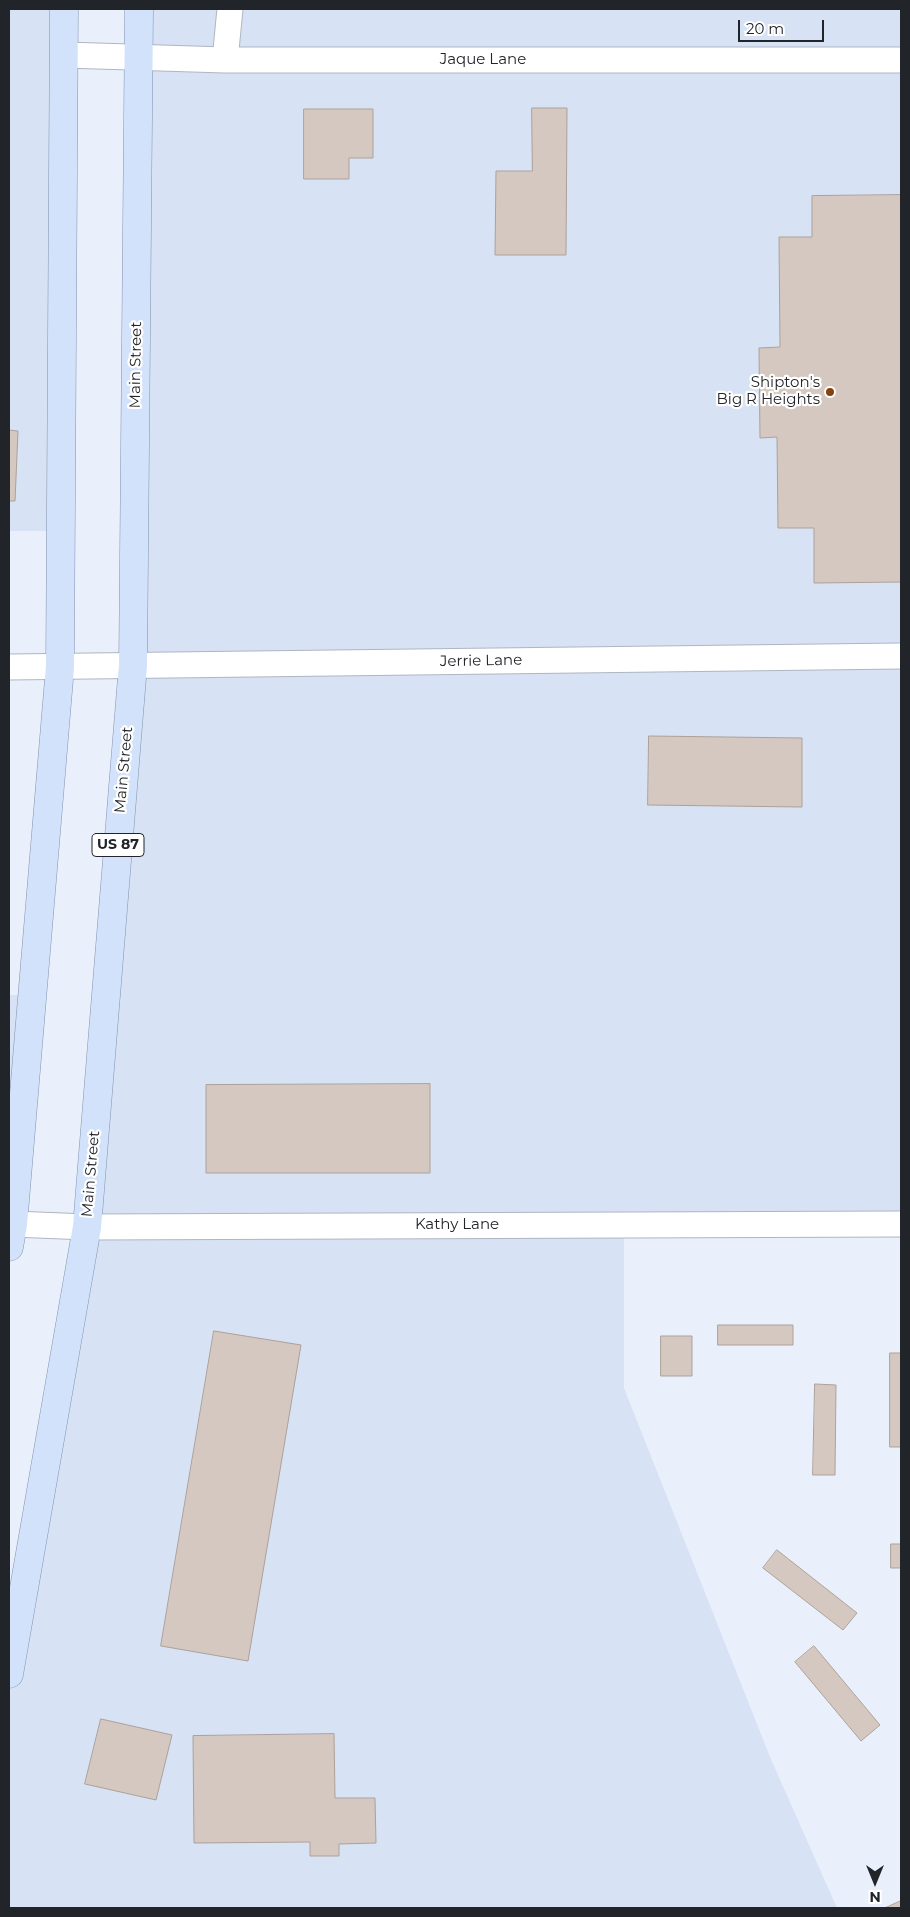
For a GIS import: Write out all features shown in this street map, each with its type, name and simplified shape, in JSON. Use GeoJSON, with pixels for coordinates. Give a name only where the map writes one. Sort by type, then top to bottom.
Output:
{"type":"FeatureCollection","features":[{"type":"Feature","properties":{"kind":"main road"},"geometry":{"type":"LineString","coordinates":[[11,1236],[60,667],[64,9]]}},
{"type":"Feature","properties":{"kind":"main road","name":"Main Street"},"geometry":{"type":"LineString","coordinates":[[9,1674],[87,1227],[132,665],[140,57],[139,9]]}},
{"type":"Feature","properties":{"kind":"street"},"geometry":{"type":"LineString","coordinates":[[225,60],[230,9]]}},
{"type":"Feature","properties":{"kind":"street","name":"Jaque Lane"},"geometry":{"type":"LineString","coordinates":[[65,55],[225,60],[901,60]]}},
{"type":"Feature","properties":{"kind":"street","name":"Jerrie Lane"},"geometry":{"type":"LineString","coordinates":[[9,667],[901,656]]}},
{"type":"Feature","properties":{"kind":"street","name":"Kathy Lane"},"geometry":{"type":"LineString","coordinates":[[11,1236],[87,1227],[901,1224]]}},
{"type":"Feature","properties":{"kind":"shaded area"},"geometry":{"type":"Polygon","coordinates":[[[9,9],[64,9],[61,531],[9,531],[9,9]]]}},
{"type":"Feature","properties":{"kind":"shaded area"},"geometry":{"type":"Polygon","coordinates":[[[139,9],[901,9],[901,1224],[624,1225],[624,1388],[770,1757],[837,1908],[9,1908],[9,1646],[82,1226],[133,665],[139,9]]]}},
{"type":"Feature","properties":{"kind":"shaded area"},"geometry":{"type":"Polygon","coordinates":[[[9,995],[32,995],[9,1247],[9,995]]]}},
{"type":"Feature","properties":{"kind":"building"},"geometry":{"type":"Polygon","coordinates":[[[532,108],[567,108],[566,255],[495,255],[496,171],[532,171],[532,108]]]}},
{"type":"Feature","properties":{"kind":"building"},"geometry":{"type":"Polygon","coordinates":[[[304,109],[373,109],[373,158],[349,158],[349,179],[304,179],[304,109]]]}},
{"type":"Feature","properties":{"kind":"building","name":"Shipton's Big R Heights"},"geometry":{"type":"Polygon","coordinates":[[[901,195],[901,582],[814,583],[814,528],[778,528],[777,437],[760,438],[759,348],[780,347],[779,237],[812,237],[812,196],[901,195]]]}},
{"type":"Feature","properties":{"kind":"building"},"geometry":{"type":"Polygon","coordinates":[[[9,430],[18,431],[15,501],[9,501],[9,430]]]}},
{"type":"Feature","properties":{"kind":"building"},"geometry":{"type":"Polygon","coordinates":[[[649,736],[802,738],[802,807],[648,805],[649,736]]]}},
{"type":"Feature","properties":{"kind":"building"},"geometry":{"type":"Polygon","coordinates":[[[430,1084],[430,1173],[206,1173],[206,1085],[430,1084]]]}},
{"type":"Feature","properties":{"kind":"building"},"geometry":{"type":"Polygon","coordinates":[[[718,1325],[793,1325],[793,1345],[718,1345],[718,1325]]]}},
{"type":"Feature","properties":{"kind":"building"},"geometry":{"type":"Polygon","coordinates":[[[214,1331],[301,1345],[248,1661],[161,1646],[214,1331]]]}},
{"type":"Feature","properties":{"kind":"building"},"geometry":{"type":"Polygon","coordinates":[[[661,1336],[692,1336],[692,1376],[661,1376],[661,1336]]]}},
{"type":"Feature","properties":{"kind":"building"},"geometry":{"type":"Polygon","coordinates":[[[890,1353],[901,1353],[901,1447],[890,1447],[890,1353]]]}},
{"type":"Feature","properties":{"kind":"building"},"geometry":{"type":"Polygon","coordinates":[[[815,1384],[836,1385],[835,1475],[813,1475],[815,1384]]]}},
{"type":"Feature","properties":{"kind":"building"},"geometry":{"type":"Polygon","coordinates":[[[891,1544],[901,1544],[901,1568],[891,1568],[891,1544]]]}},
{"type":"Feature","properties":{"kind":"building"},"geometry":{"type":"Polygon","coordinates":[[[777,1550],[857,1613],[843,1630],[763,1568],[777,1550]]]}},
{"type":"Feature","properties":{"kind":"building"},"geometry":{"type":"Polygon","coordinates":[[[814,1646],[880,1725],[861,1741],[795,1662],[814,1646]]]}},
{"type":"Feature","properties":{"kind":"building"},"geometry":{"type":"Polygon","coordinates":[[[101,1719],[172,1735],[156,1800],[85,1784],[101,1719]]]}},
{"type":"Feature","properties":{"kind":"building"},"geometry":{"type":"Polygon","coordinates":[[[334,1734],[335,1798],[375,1798],[376,1843],[339,1844],[339,1856],[310,1856],[310,1842],[194,1843],[193,1736],[334,1734]]]}},
{"type":"Feature","properties":{"kind":"building"},"geometry":{"type":"Polygon","coordinates":[[[901,1901],[901,1908],[885,1908],[901,1901]]]}},
{"type":"Feature","properties":{"kind":"place","name":"Shipton's Big R Heights"},"geometry":{"type":"Point","coordinates":[830,392]}}]}
